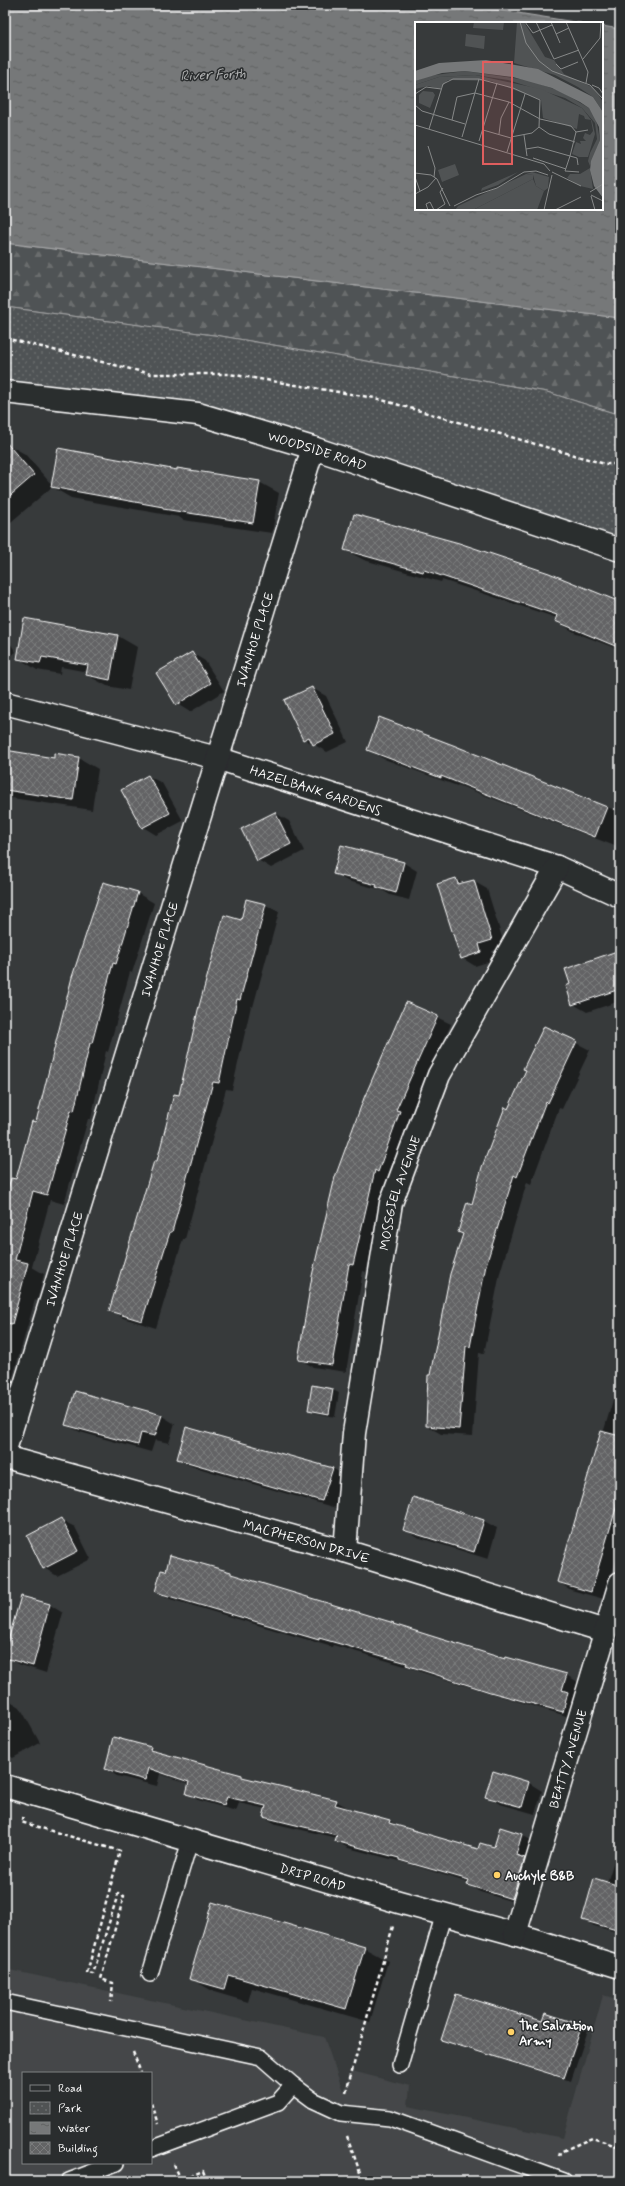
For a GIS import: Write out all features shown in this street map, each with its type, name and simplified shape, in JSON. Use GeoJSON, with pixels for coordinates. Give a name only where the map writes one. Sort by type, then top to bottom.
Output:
{"type":"FeatureCollection","features":[{"type":"Feature","properties":{"kind":"street","name":"WOODSIDE ROAD"},"geometry":{"type":"LineString","coordinates":[[5,392],[198,414],[313,448],[620,550]]}},
{"type":"Feature","properties":{"kind":"street","name":"IVANHOE PLACE"},"geometry":{"type":"LineString","coordinates":[[5,1450],[313,448]]}},
{"type":"Feature","properties":{"kind":"street","name":"HAZELBANK GARDENS"},"geometry":{"type":"LineString","coordinates":[[5,703],[217,758],[557,867],[620,896]]}},
{"type":"Feature","properties":{"kind":"street","name":"MOSSGIEL AVENUE"},"geometry":{"type":"LineString","coordinates":[[345,1551],[354,1433],[391,1203],[440,1075],[557,867]]}},
{"type":"Feature","properties":{"kind":"street","name":"MACPHERSON DRIVE"},"geometry":{"type":"LineString","coordinates":[[5,1457],[345,1551],[605,1631]]}},
{"type":"Feature","properties":{"kind":"street","name":"BEATTY AVENUE"},"geometry":{"type":"LineString","coordinates":[[515,1934],[605,1631],[617,1603],[620,1583]]}},
{"type":"Feature","properties":{"kind":"street","name":"DRIP ROAD"},"geometry":{"type":"LineString","coordinates":[[5,1786],[399,1902],[444,1913],[620,1967]]}},
{"type":"Feature","properties":{"kind":"lane"},"geometry":{"type":"LineString","coordinates":[[150,1974],[190,1841]]}},
{"type":"Feature","properties":{"kind":"lane"},"geometry":{"type":"LineString","coordinates":[[400,2065],[444,1913]]}},
{"type":"Feature","properties":{"kind":"lane"},"geometry":{"type":"LineString","coordinates":[[5,2002],[261,2058],[313,2100],[340,2113],[390,2118],[558,2179]]}},
{"type":"Feature","properties":{"kind":"lane"},"geometry":{"type":"LineString","coordinates":[[152,2149],[278,2102],[293,2085]]}},
{"type":"Feature","properties":{"kind":"lane"},"geometry":{"type":"LineString","coordinates":[[69,2181],[113,2164]]}},
{"type":"Feature","properties":{"kind":"path"},"geometry":{"type":"LineString","coordinates":[[5,338],[151,374],[229,374],[375,398],[605,464],[620,464]]}},
{"type":"Feature","properties":{"kind":"path"},"geometry":{"type":"LineString","coordinates":[[31,1794],[21,1822],[120,1851],[87,1973],[93,1974],[118,1894],[124,1896],[101,1979],[113,1983],[111,1991],[112,2025],[132,2049],[141,2072]]}},
{"type":"Feature","properties":{"kind":"path"},"geometry":{"type":"LineString","coordinates":[[363,2181],[340,2113],[399,1902]]}},
{"type":"Feature","properties":{"kind":"path"},"geometry":{"type":"LineString","coordinates":[[558,2179],[560,2152],[592,2138],[620,2147]]}},
{"type":"Feature","properties":{"kind":"shaded area"},"geometry":{"type":"Polygon","coordinates":[[[5,1969],[324,2037],[343,2091],[352,2071],[410,2086],[408,2106],[563,2138],[603,1995],[620,2000],[620,2181],[5,2181],[5,1969]]]}},
{"type":"Feature","properties":{"kind":"green space"},"geometry":{"type":"Polygon","coordinates":[[[5,243],[620,318],[620,415],[547,392],[221,336],[5,307],[5,243]]]}},
{"type":"Feature","properties":{"kind":"green space"},"geometry":{"type":"Polygon","coordinates":[[[5,307],[221,336],[547,392],[620,415],[620,542],[485,493],[173,406],[5,383],[5,307]]]}},
{"type":"Feature","properties":{"kind":"water","name":"River Forth"},"geometry":{"type":"Polygon","coordinates":[[[5,5],[467,5],[575,22],[415,22],[415,210],[603,210],[603,26],[620,29],[620,318],[5,243],[5,5]]]}},
{"type":"Feature","properties":{"kind":"building"},"geometry":{"type":"Polygon","coordinates":[[[5,441],[34,475],[5,500],[5,441]]]}},
{"type":"Feature","properties":{"kind":"building"},"geometry":{"type":"Polygon","coordinates":[[[58,448],[177,470],[177,468],[260,481],[253,523],[163,509],[163,507],[51,487],[58,448]]]}},
{"type":"Feature","properties":{"kind":"building"},"geometry":{"type":"Polygon","coordinates":[[[354,514],[459,543],[549,573],[620,602],[620,648],[555,621],[557,615],[424,570],[423,572],[344,550],[354,514]]]}},
{"type":"Feature","properties":{"kind":"building"},"geometry":{"type":"Polygon","coordinates":[[[24,618],[118,635],[110,680],[86,675],[88,665],[42,657],[40,663],[17,659],[24,618]]]}},
{"type":"Feature","properties":{"kind":"building"},"geometry":{"type":"Polygon","coordinates":[[[192,652],[211,683],[176,705],[156,673],[192,652]]]}},
{"type":"Feature","properties":{"kind":"building"},"geometry":{"type":"Polygon","coordinates":[[[312,687],[335,734],[313,745],[309,737],[303,740],[284,700],[312,687]]]}},
{"type":"Feature","properties":{"kind":"building"},"geometry":{"type":"Polygon","coordinates":[[[379,717],[607,807],[595,837],[441,776],[441,778],[367,750],[379,717]]]}},
{"type":"Feature","properties":{"kind":"building"},"geometry":{"type":"Polygon","coordinates":[[[5,750],[54,758],[54,753],[79,757],[73,800],[5,790],[5,750]]]}},
{"type":"Feature","properties":{"kind":"building"},"geometry":{"type":"Polygon","coordinates":[[[148,775],[170,813],[142,828],[121,790],[148,775]]]}},
{"type":"Feature","properties":{"kind":"building"},"geometry":{"type":"Polygon","coordinates":[[[275,812],[291,844],[257,861],[241,829],[275,812]]]}},
{"type":"Feature","properties":{"kind":"building"},"geometry":{"type":"Polygon","coordinates":[[[341,845],[404,862],[396,893],[376,887],[377,885],[333,874],[341,845]]]}},
{"type":"Feature","properties":{"kind":"building"},"geometry":{"type":"Polygon","coordinates":[[[456,878],[458,884],[474,880],[492,940],[479,944],[481,952],[461,959],[437,884],[456,878]]]}},
{"type":"Feature","properties":{"kind":"building"},"geometry":{"type":"Polygon","coordinates":[[[103,882],[138,892],[116,964],[113,963],[92,1043],[90,1043],[74,1111],[71,1110],[47,1195],[33,1191],[15,1260],[28,1263],[12,1324],[5,1323],[5,1199],[11,1178],[16,1179],[32,1121],[36,1122],[72,977],[103,882]]]}},
{"type":"Feature","properties":{"kind":"building"},"geometry":{"type":"Polygon","coordinates":[[[246,899],[266,904],[240,1000],[237,999],[219,1083],[213,1082],[172,1232],[170,1232],[142,1321],[109,1311],[154,1161],[157,1161],[174,1094],[179,1095],[198,1010],[224,915],[241,920],[246,899]]]}},
{"type":"Feature","properties":{"kind":"building"},"geometry":{"type":"Polygon","coordinates":[[[620,950],[620,989],[572,1005],[566,986],[570,984],[565,969],[620,950]]]}},
{"type":"Feature","properties":{"kind":"building"},"geometry":{"type":"Polygon","coordinates":[[[406,1002],[438,1016],[396,1110],[400,1111],[378,1172],[375,1170],[353,1265],[349,1264],[332,1365],[298,1360],[312,1276],[335,1177],[364,1098],[406,1002]]]}},
{"type":"Feature","properties":{"kind":"building"},"geometry":{"type":"Polygon","coordinates":[[[544,1026],[577,1041],[548,1103],[546,1101],[517,1177],[514,1175],[486,1265],[470,1347],[466,1346],[459,1429],[426,1426],[428,1375],[430,1375],[450,1274],[463,1234],[458,1232],[467,1202],[472,1204],[482,1167],[505,1107],[508,1109],[526,1070],[523,1069],[544,1026]]]}},
{"type":"Feature","properties":{"kind":"building"},"geometry":{"type":"Polygon","coordinates":[[[312,1385],[333,1389],[329,1414],[308,1410],[312,1385]]]}},
{"type":"Feature","properties":{"kind":"building"},"geometry":{"type":"Polygon","coordinates":[[[75,1391],[162,1415],[155,1436],[141,1433],[138,1445],[65,1425],[75,1391]]]}},
{"type":"Feature","properties":{"kind":"building"},"geometry":{"type":"Polygon","coordinates":[[[186,1427],[333,1468],[322,1501],[177,1459],[186,1427]]]}},
{"type":"Feature","properties":{"kind":"building"},"geometry":{"type":"Polygon","coordinates":[[[601,1431],[620,1436],[620,1495],[591,1592],[557,1582],[601,1431]]]}},
{"type":"Feature","properties":{"kind":"building"},"geometry":{"type":"Polygon","coordinates":[[[413,1497],[484,1520],[474,1552],[403,1530],[413,1497]]]}},
{"type":"Feature","properties":{"kind":"building"},"geometry":{"type":"Polygon","coordinates":[[[61,1518],[78,1551],[43,1569],[27,1536],[61,1518]]]}},
{"type":"Feature","properties":{"kind":"building"},"geometry":{"type":"Polygon","coordinates":[[[170,1555],[231,1572],[231,1574],[394,1623],[393,1624],[505,1659],[506,1657],[567,1674],[562,1690],[568,1692],[563,1712],[490,1692],[406,1665],[407,1663],[319,1638],[319,1640],[155,1592],[161,1570],[166,1571],[170,1555]]]}},
{"type":"Feature","properties":{"kind":"building"},"geometry":{"type":"Polygon","coordinates":[[[21,1596],[50,1604],[33,1666],[5,1658],[5,1651],[21,1596]]]}},
{"type":"Feature","properties":{"kind":"building"},"geometry":{"type":"Polygon","coordinates":[[[113,1737],[151,1747],[150,1750],[242,1775],[242,1777],[337,1800],[335,1805],[390,1820],[389,1823],[478,1849],[480,1843],[494,1847],[500,1827],[522,1834],[516,1855],[525,1858],[512,1899],[467,1885],[469,1880],[399,1860],[399,1858],[335,1841],[337,1835],[263,1817],[266,1806],[227,1797],[224,1805],[186,1794],[189,1782],[148,1768],[145,1780],[105,1769],[113,1737]]]}},
{"type":"Feature","properties":{"kind":"building"},"geometry":{"type":"Polygon","coordinates":[[[493,1771],[529,1782],[522,1807],[485,1797],[493,1771]]]}},
{"type":"Feature","properties":{"kind":"building"},"geometry":{"type":"Polygon","coordinates":[[[594,1878],[620,1886],[620,1931],[582,1920],[594,1878]]]}},
{"type":"Feature","properties":{"kind":"building"},"geometry":{"type":"Polygon","coordinates":[[[212,1902],[365,1947],[346,2009],[228,1975],[224,1989],[189,1979],[212,1902]]]}},
{"type":"Feature","properties":{"kind":"building","name":"The Salvation Army"},"geometry":{"type":"Polygon","coordinates":[[[456,1994],[542,2021],[545,2013],[582,2025],[564,2078],[441,2040],[456,1994]]]}},
{"type":"Feature","properties":{"kind":"place","name":"Auchyle B&B"},"geometry":{"type":"Point","coordinates":[497,1875]}},
{"type":"Feature","properties":{"kind":"place","name":"The Salvation Army"},"geometry":{"type":"Point","coordinates":[511,2032]}}]}
